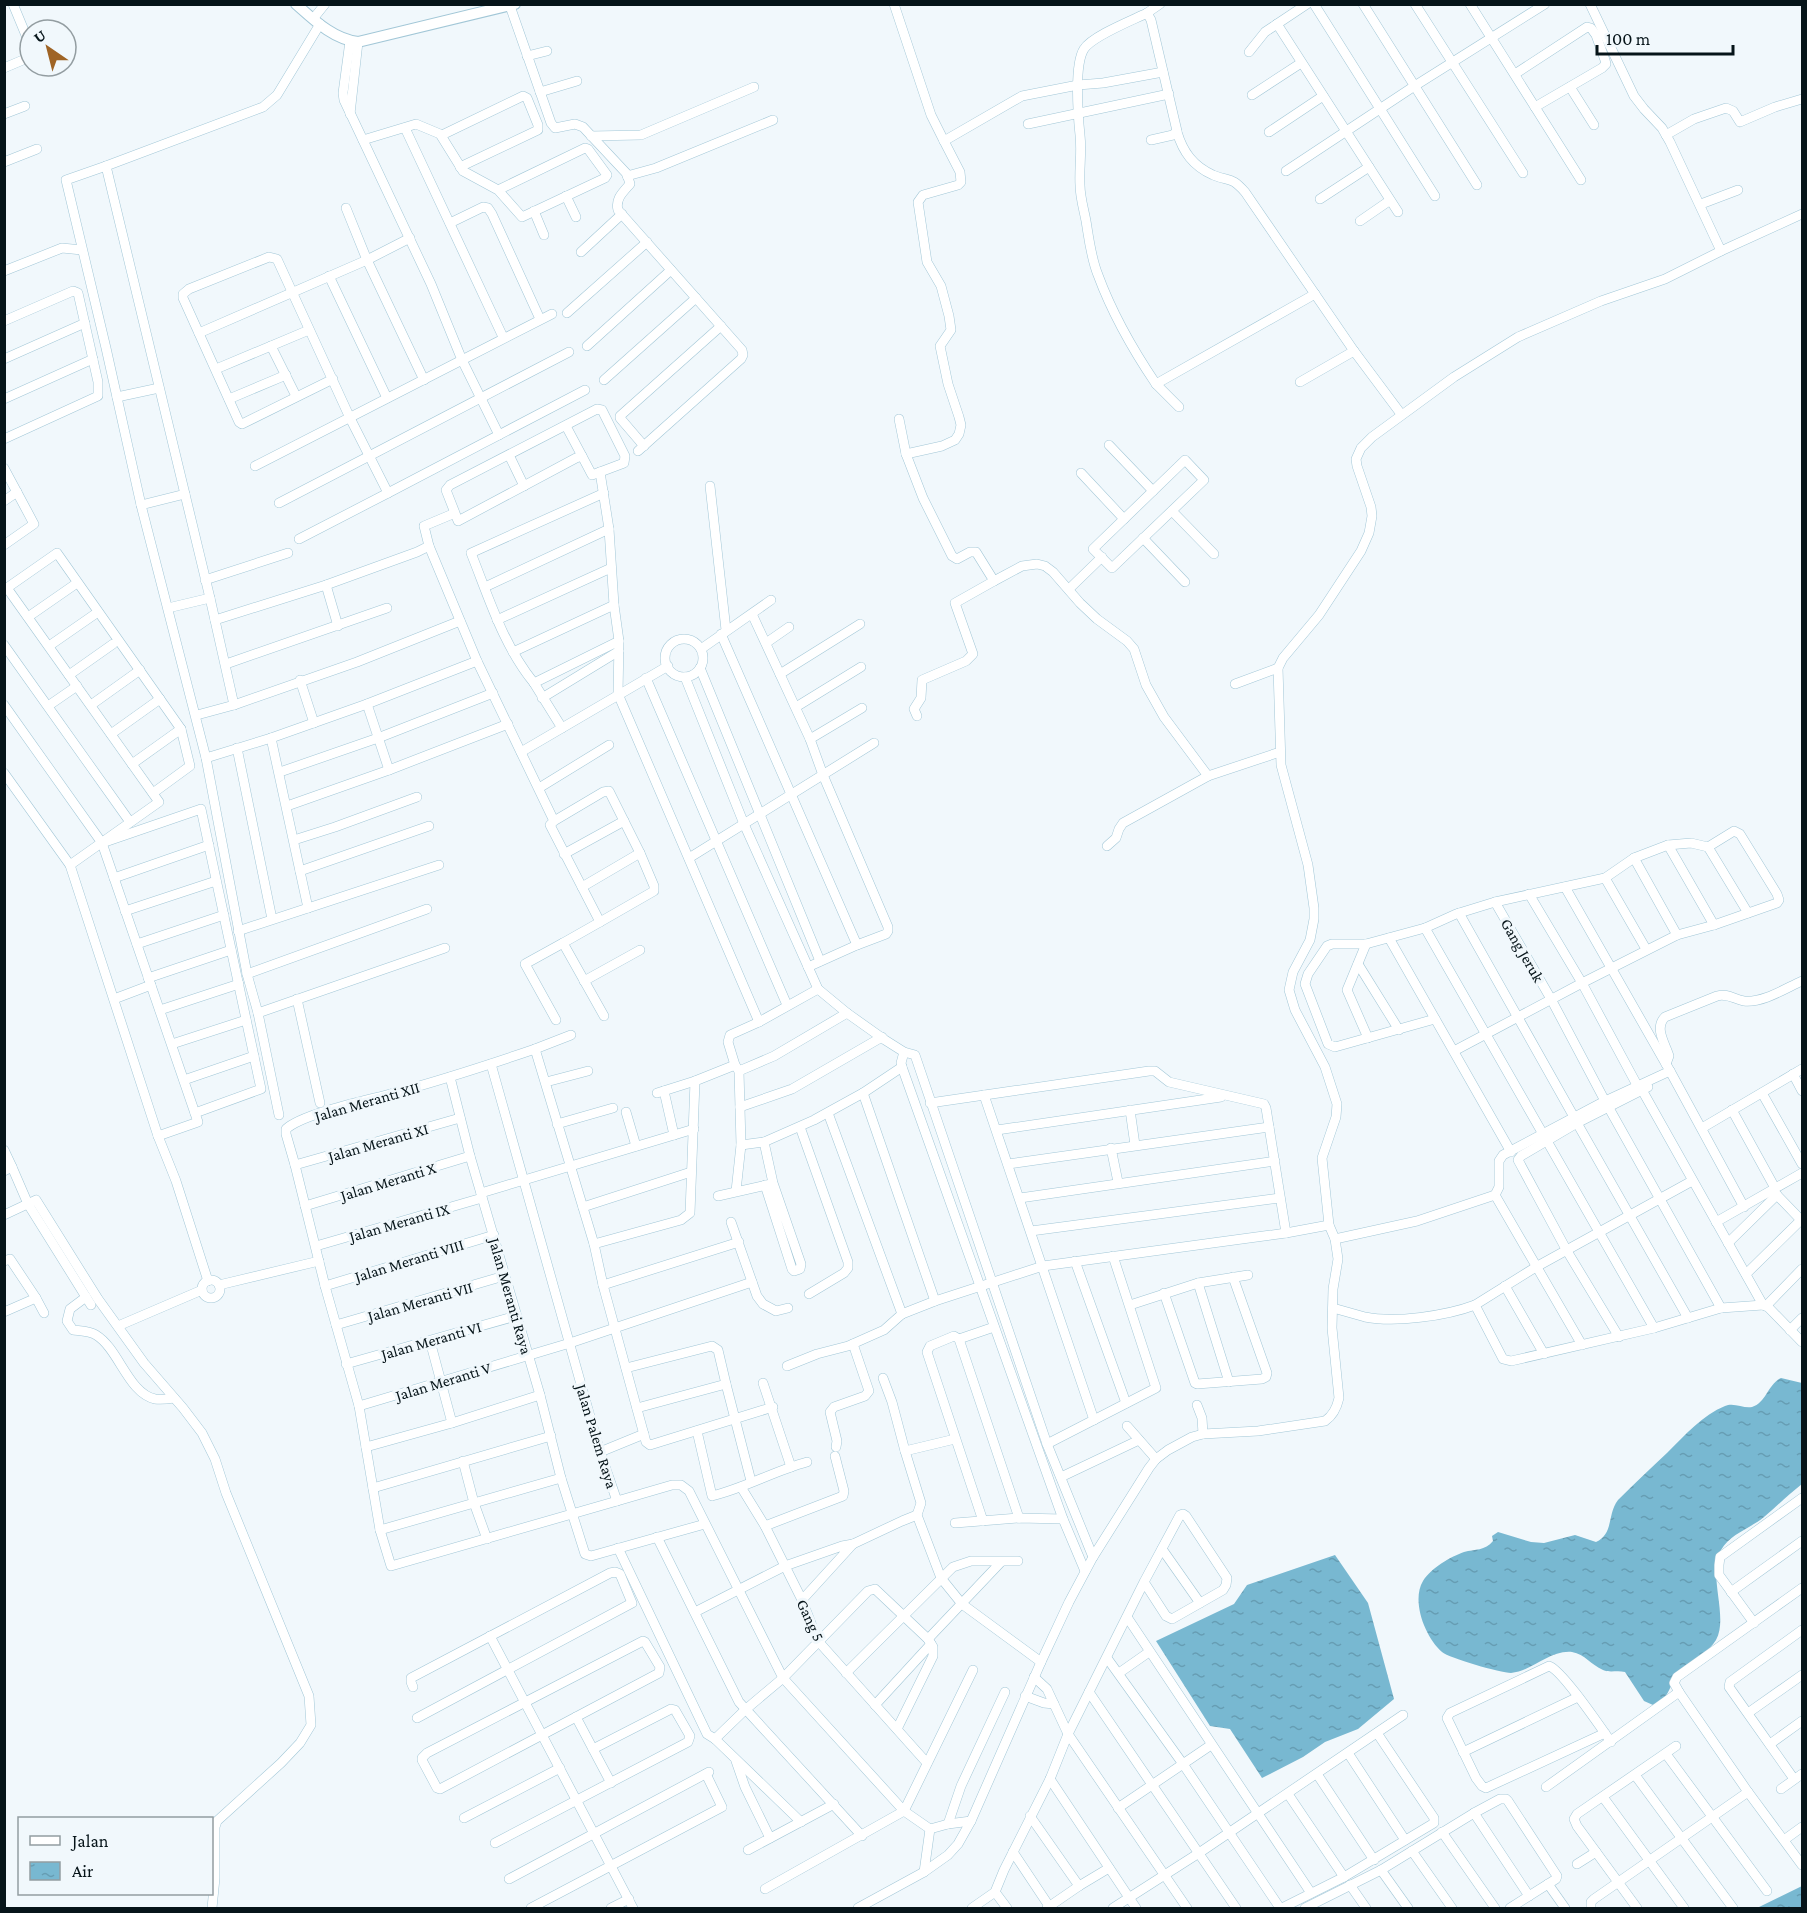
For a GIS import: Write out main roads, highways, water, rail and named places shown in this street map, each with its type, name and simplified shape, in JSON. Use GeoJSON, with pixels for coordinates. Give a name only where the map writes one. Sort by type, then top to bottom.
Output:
{"type":"FeatureCollection","features":[{"type":"Feature","properties":{"kind":"water"},"geometry":{"type":"Polygon","coordinates":[[[1781,1378],[1802,1383],[1802,1484],[1759,1521],[1735,1535],[1721,1550],[1716,1571],[1720,1620],[1716,1640],[1673,1682],[1663,1699],[1653,1705],[1644,1701],[1625,1672],[1603,1670],[1581,1655],[1572,1652],[1556,1654],[1527,1669],[1511,1673],[1454,1658],[1442,1652],[1436,1645],[1425,1628],[1419,1608],[1419,1598],[1423,1581],[1436,1567],[1464,1552],[1487,1547],[1493,1541],[1492,1536],[1498,1532],[1531,1542],[1544,1543],[1575,1535],[1596,1542],[1608,1529],[1612,1511],[1618,1500],[1695,1426],[1725,1406],[1752,1407],[1757,1405],[1773,1384],[1781,1378]]]}},
{"type":"Feature","properties":{"kind":"water"},"geometry":{"type":"Polygon","coordinates":[[[1335,1555],[1368,1603],[1394,1699],[1358,1729],[1325,1742],[1303,1757],[1262,1778],[1230,1729],[1210,1726],[1156,1641],[1234,1604],[1247,1585],[1335,1555]]]}},
{"type":"Feature","properties":{"kind":"water"},"geometry":{"type":"Polygon","coordinates":[[[1802,1886],[1802,1908],[1757,1908],[1802,1886]]]}}]}
